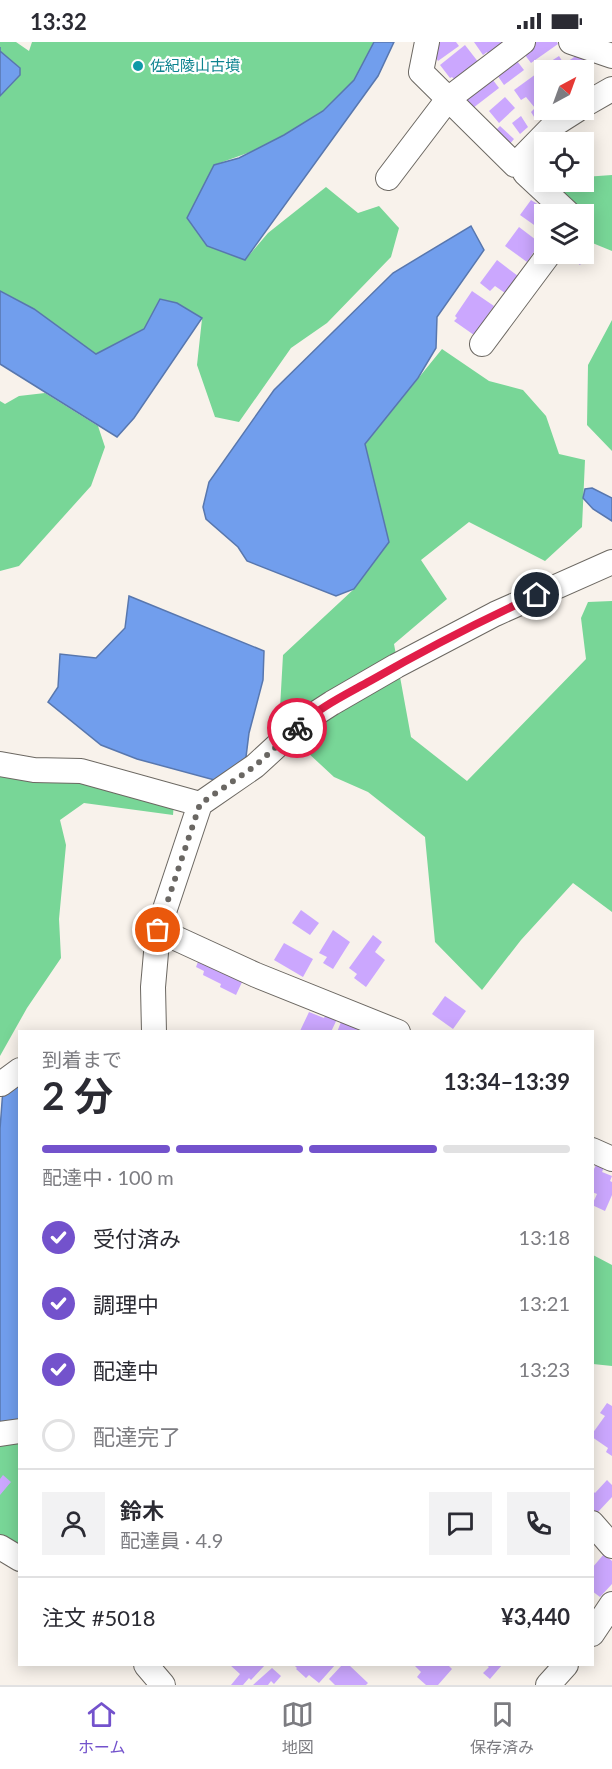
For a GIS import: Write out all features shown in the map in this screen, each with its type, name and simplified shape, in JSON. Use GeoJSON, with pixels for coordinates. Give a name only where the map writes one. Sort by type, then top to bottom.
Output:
{"type":"FeatureCollection","features":[{"type":"Feature","properties":{"kind":"street"},"geometry":{"type":"LineString","coordinates":[[427,42],[421,72],[515,165],[561,120]]}},
{"type":"Feature","properties":{"kind":"street"},"geometry":{"type":"LineString","coordinates":[[388,178],[448,99],[523,42]]}},
{"type":"Feature","properties":{"kind":"street"},"geometry":{"type":"LineString","coordinates":[[571,42],[612,56]]}},
{"type":"Feature","properties":{"kind":"street"},"geometry":{"type":"LineString","coordinates":[[594,99],[612,89]]}},
{"type":"Feature","properties":{"kind":"street"},"geometry":{"type":"LineString","coordinates":[[523,158],[525,172],[559,204]]}},
{"type":"Feature","properties":{"kind":"street"},"geometry":{"type":"LineString","coordinates":[[482,344],[542,264]]}},
{"type":"Feature","properties":{"kind":"street"},"geometry":{"type":"LineString","coordinates":[[154,1030],[153,987],[158,930],[200,804],[255,766],[304,721],[332,703],[396,666],[495,614],[612,562]]}},
{"type":"Feature","properties":{"kind":"street"},"geometry":{"type":"LineString","coordinates":[[0,764],[34,770],[81,771],[200,804]]}},
{"type":"Feature","properties":{"kind":"street"},"geometry":{"type":"LineString","coordinates":[[158,930],[256,975],[393,1030]]}},
{"type":"Feature","properties":{"kind":"street"},"geometry":{"type":"LineString","coordinates":[[594,1151],[612,1159]]}},
{"type":"Feature","properties":{"kind":"street"},"geometry":{"type":"LineString","coordinates":[[0,1434],[18,1431]]}},
{"type":"Feature","properties":{"kind":"street"},"geometry":{"type":"LineString","coordinates":[[594,1525],[612,1546]]}},
{"type":"Feature","properties":{"kind":"street"},"geometry":{"type":"LineString","coordinates":[[0,1547],[18,1557]]}},
{"type":"Feature","properties":{"kind":"street"},"geometry":{"type":"LineString","coordinates":[[594,1631],[612,1604]]}},
{"type":"Feature","properties":{"kind":"street"},"geometry":{"type":"LineString","coordinates":[[147,1666],[164,1685]]}},
{"type":"Feature","properties":{"kind":"street"},"geometry":{"type":"LineString","coordinates":[[548,1685],[565,1666]]}},
{"type":"Feature","properties":{"kind":"green space"},"geometry":{"type":"Polygon","coordinates":[[[0,42],[16,42],[29,51],[32,42],[382,42],[342,119],[214,165],[245,260],[268,233],[326,187],[358,213],[379,206],[399,228],[391,257],[327,323],[291,348],[239,422],[215,417],[197,365],[202,319],[177,303],[160,299],[144,329],[96,354],[34,309],[0,291],[0,96],[20,75],[20,68],[0,51],[0,42]]]}},
{"type":"Feature","properties":{"kind":"green space"},"geometry":{"type":"Polygon","coordinates":[[[612,175],[612,251],[594,244],[594,204],[559,204],[559,192],[594,192],[594,176],[612,175]]]}},
{"type":"Feature","properties":{"kind":"green space"},"geometry":{"type":"Polygon","coordinates":[[[612,320],[612,451],[587,425],[588,365],[612,320]]]}},
{"type":"Feature","properties":{"kind":"green space"},"geometry":{"type":"Polygon","coordinates":[[[442,349],[489,381],[523,390],[546,416],[559,454],[585,460],[582,527],[545,561],[469,522],[421,560],[447,599],[394,644],[411,737],[467,781],[586,659],[581,618],[588,602],[612,601],[612,912],[573,883],[521,940],[482,990],[435,942],[425,837],[368,792],[334,777],[279,726],[283,655],[354,589],[389,542],[365,444],[442,349]]]}},
{"type":"Feature","properties":{"kind":"green space"},"geometry":{"type":"Polygon","coordinates":[[[45,393],[98,426],[105,447],[91,486],[19,566],[0,571],[0,401],[5,404],[19,396],[45,393]]]}},
{"type":"Feature","properties":{"kind":"green space"},"geometry":{"type":"Polygon","coordinates":[[[0,771],[175,789],[173,815],[84,803],[60,820],[66,845],[59,919],[61,958],[27,1008],[0,1056],[0,771]]]}},
{"type":"Feature","properties":{"kind":"green space"},"geometry":{"type":"Polygon","coordinates":[[[594,1256],[612,1265],[612,1366],[594,1364],[594,1256]]]}},
{"type":"Feature","properties":{"kind":"green space"},"geometry":{"type":"Polygon","coordinates":[[[18,1437],[18,1550],[0,1538],[0,1438],[18,1437]]]}},
{"type":"Feature","properties":{"kind":"water"},"geometry":{"type":"Polygon","coordinates":[[[374,42],[394,42],[378,76],[245,260],[207,246],[187,218],[214,165],[239,158],[284,135],[323,111],[354,80],[374,42]]]}},
{"type":"Feature","properties":{"kind":"water"},"geometry":{"type":"Polygon","coordinates":[[[0,51],[20,68],[20,75],[0,96],[0,51]]]}},
{"type":"Feature","properties":{"kind":"water"},"geometry":{"type":"Polygon","coordinates":[[[471,226],[484,250],[437,317],[436,348],[418,378],[365,444],[389,542],[354,589],[336,596],[247,561],[238,547],[206,519],[203,507],[209,482],[274,390],[393,273],[471,226]]]}},
{"type":"Feature","properties":{"kind":"water"},"geometry":{"type":"Polygon","coordinates":[[[0,291],[34,309],[96,354],[144,329],[160,299],[177,303],[202,318],[134,418],[117,437],[0,364],[0,291]]]}},
{"type":"Feature","properties":{"kind":"water"},"geometry":{"type":"Polygon","coordinates":[[[592,488],[612,498],[612,521],[593,509],[583,498],[585,489],[592,488]]]}},
{"type":"Feature","properties":{"kind":"water"},"geometry":{"type":"Polygon","coordinates":[[[129,596],[264,651],[263,680],[249,733],[245,765],[218,781],[137,759],[101,745],[48,702],[58,687],[60,654],[96,658],[125,628],[129,596]]]}},
{"type":"Feature","properties":{"kind":"water"},"geometry":{"type":"Polygon","coordinates":[[[18,1086],[18,1422],[0,1426],[0,1129],[3,1089],[18,1086]]]}},
{"type":"Feature","properties":{"kind":"building"},"geometry":{"type":"Polygon","coordinates":[[[435,42],[456,42],[459,46],[438,61],[432,52],[439,47],[435,42]]]}},
{"type":"Feature","properties":{"kind":"building"},"geometry":{"type":"Polygon","coordinates":[[[474,42],[505,42],[489,56],[487,52],[483,55],[474,42]]]}},
{"type":"Feature","properties":{"kind":"building"},"geometry":{"type":"Polygon","coordinates":[[[536,42],[557,42],[558,44],[531,63],[525,55],[520,53],[536,42]]]}},
{"type":"Feature","properties":{"kind":"building"},"geometry":{"type":"Polygon","coordinates":[[[465,45],[479,63],[456,81],[450,78],[440,65],[465,45]]]}},
{"type":"Feature","properties":{"kind":"building"},"geometry":{"type":"Polygon","coordinates":[[[580,53],[585,60],[570,60],[580,53]]]}},
{"type":"Feature","properties":{"kind":"building"},"geometry":{"type":"Polygon","coordinates":[[[514,57],[524,70],[504,85],[495,72],[514,57]]]}},
{"type":"Feature","properties":{"kind":"building"},"geometry":{"type":"Polygon","coordinates":[[[534,75],[534,107],[526,97],[521,100],[514,90],[534,75]]]}},
{"type":"Feature","properties":{"kind":"building"},"geometry":{"type":"Polygon","coordinates":[[[490,76],[499,88],[473,108],[464,97],[490,76]]]}},
{"type":"Feature","properties":{"kind":"building"},"geometry":{"type":"Polygon","coordinates":[[[505,97],[515,108],[499,123],[489,111],[505,97]]]}},
{"type":"Feature","properties":{"kind":"building"},"geometry":{"type":"Polygon","coordinates":[[[521,116],[528,127],[520,134],[512,123],[521,116]]]}},
{"type":"Feature","properties":{"kind":"building"},"geometry":{"type":"Polygon","coordinates":[[[500,126],[514,139],[509,145],[495,131],[500,126]]]}},
{"type":"Feature","properties":{"kind":"building"},"geometry":{"type":"Polygon","coordinates":[[[531,200],[537,204],[534,204],[534,225],[520,215],[531,200]]]}},
{"type":"Feature","properties":{"kind":"building"},"geometry":{"type":"Polygon","coordinates":[[[519,227],[534,238],[534,252],[527,262],[505,246],[519,227]]]}},
{"type":"Feature","properties":{"kind":"building"},"geometry":{"type":"Polygon","coordinates":[[[497,260],[518,276],[513,287],[511,285],[505,293],[495,286],[490,291],[480,283],[497,260]]]}},
{"type":"Feature","properties":{"kind":"building"},"geometry":{"type":"Polygon","coordinates":[[[472,291],[494,306],[487,316],[489,317],[474,335],[454,321],[472,291]]]}},
{"type":"Feature","properties":{"kind":"building"},"geometry":{"type":"Polygon","coordinates":[[[301,910],[319,923],[310,935],[292,923],[301,910]]]}},
{"type":"Feature","properties":{"kind":"building"},"geometry":{"type":"Polygon","coordinates":[[[333,930],[350,942],[333,969],[323,963],[327,957],[319,953],[333,930]]]}},
{"type":"Feature","properties":{"kind":"building"},"geometry":{"type":"Polygon","coordinates":[[[373,935],[382,942],[375,952],[385,960],[366,987],[354,978],[357,974],[349,968],[373,935]]]}},
{"type":"Feature","properties":{"kind":"building"},"geometry":{"type":"Polygon","coordinates":[[[284,943],[313,959],[303,977],[274,960],[284,943]]]}},
{"type":"Feature","properties":{"kind":"building"},"geometry":{"type":"Polygon","coordinates":[[[199,959],[243,980],[236,995],[203,975],[204,971],[196,967],[199,959]]]}},
{"type":"Feature","properties":{"kind":"building"},"geometry":{"type":"Polygon","coordinates":[[[445,996],[466,1011],[453,1029],[432,1014],[445,996]]]}},
{"type":"Feature","properties":{"kind":"building"},"geometry":{"type":"Polygon","coordinates":[[[309,1012],[324,1018],[326,1014],[337,1019],[332,1030],[300,1030],[309,1012]]]}},
{"type":"Feature","properties":{"kind":"building"},"geometry":{"type":"Polygon","coordinates":[[[341,1022],[361,1030],[338,1030],[341,1022]]]}},
{"type":"Feature","properties":{"kind":"building"},"geometry":{"type":"Polygon","coordinates":[[[598,1161],[605,1165],[602,1172],[612,1176],[610,1181],[612,1182],[612,1195],[605,1211],[594,1206],[597,1194],[594,1193],[594,1169],[598,1161]]]}},
{"type":"Feature","properties":{"kind":"building"},"geometry":{"type":"Polygon","coordinates":[[[607,1403],[612,1406],[612,1456],[606,1452],[608,1448],[594,1438],[594,1431],[605,1416],[600,1413],[607,1403]]]}},
{"type":"Feature","properties":{"kind":"building"},"geometry":{"type":"Polygon","coordinates":[[[3,1475],[11,1482],[0,1495],[0,1479],[3,1475]]]}},
{"type":"Feature","properties":{"kind":"building"},"geometry":{"type":"Polygon","coordinates":[[[607,1480],[612,1485],[612,1497],[597,1513],[594,1510],[595,1493],[607,1480]]]}},
{"type":"Feature","properties":{"kind":"building"},"geometry":{"type":"Polygon","coordinates":[[[604,1554],[612,1561],[612,1584],[600,1597],[594,1592],[594,1566],[604,1554]]]}},
{"type":"Feature","properties":{"kind":"building"},"geometry":{"type":"Polygon","coordinates":[[[231,1666],[264,1666],[243,1685],[231,1685],[240,1674],[231,1666]]]}},
{"type":"Feature","properties":{"kind":"building"},"geometry":{"type":"Polygon","coordinates":[[[295,1666],[334,1666],[319,1683],[309,1675],[306,1678],[295,1666]]]}},
{"type":"Feature","properties":{"kind":"building"},"geometry":{"type":"Polygon","coordinates":[[[341,1666],[350,1666],[368,1683],[366,1685],[335,1685],[329,1679],[341,1666]]]}},
{"type":"Feature","properties":{"kind":"building"},"geometry":{"type":"Polygon","coordinates":[[[415,1666],[449,1666],[452,1669],[438,1685],[426,1685],[417,1677],[421,1672],[415,1666]]]}},
{"type":"Feature","properties":{"kind":"building"},"geometry":{"type":"Polygon","coordinates":[[[488,1666],[501,1666],[490,1679],[483,1673],[489,1667],[488,1666]]]}},
{"type":"Feature","properties":{"kind":"building"},"geometry":{"type":"Polygon","coordinates":[[[272,1668],[281,1676],[274,1684],[271,1681],[268,1685],[253,1685],[272,1668]]]}},
{"type":"Feature","properties":{"kind":"way so far"},"geometry":{"type":"LineString","coordinates":[[158,930],[200,804],[255,766],[297,728]]}},
{"type":"Feature","properties":{"kind":"place","name":"佐紀陵山古墳"},"geometry":{"type":"Point","coordinates":[138,66]}},
{"type":"Feature","properties":{"kind":"route"},"geometry":{"type":"LineString","coordinates":[[297,728],[332,703],[396,666],[495,614],[537,595]]}}]}
